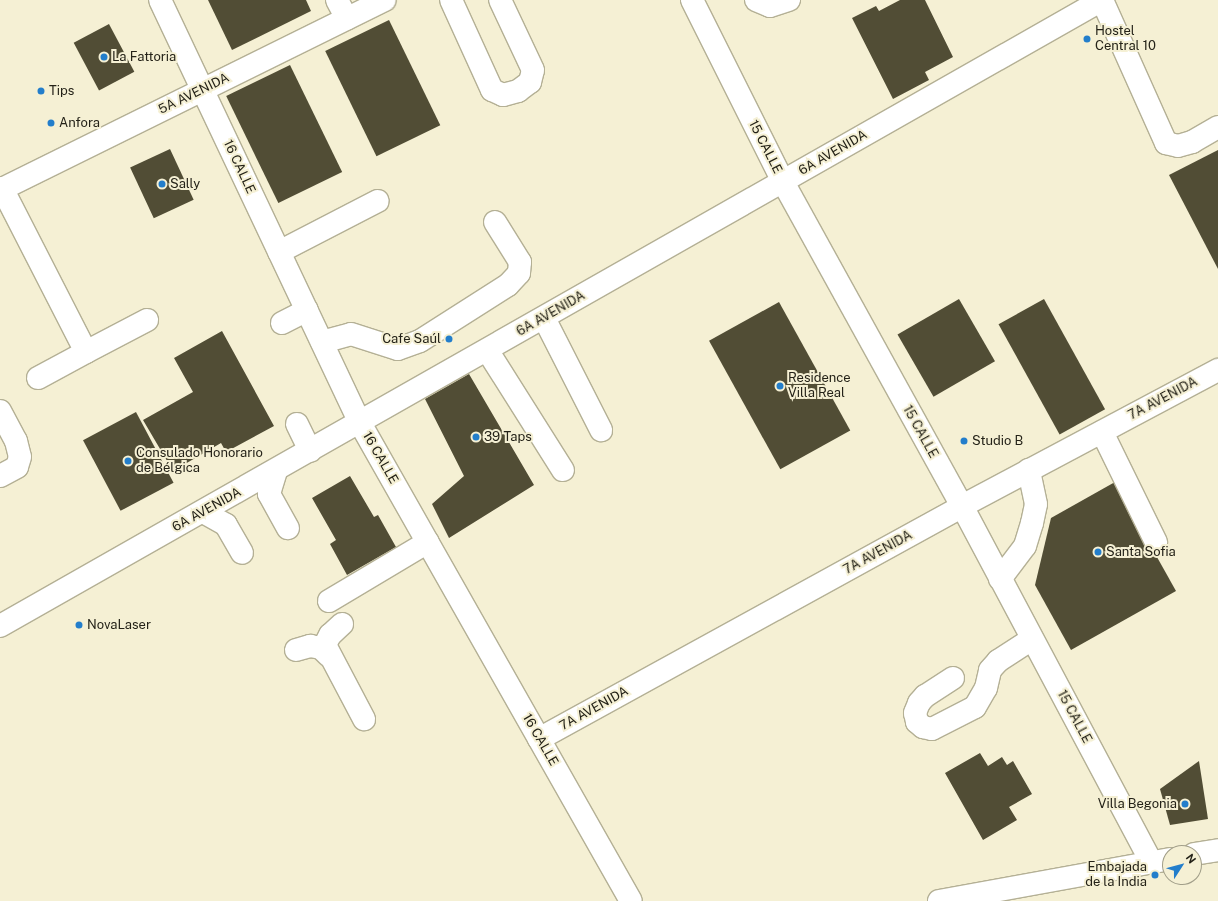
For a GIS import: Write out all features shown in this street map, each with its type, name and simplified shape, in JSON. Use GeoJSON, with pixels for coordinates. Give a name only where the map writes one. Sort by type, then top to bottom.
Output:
{"type":"FeatureCollection","features":[{"type":"Feature","properties":{"kind":"street","name":"16 CALLE"},"geometry":{"type":"LineString","coordinates":[[160,0],[360,423],[631,901]]}},
{"type":"Feature","properties":{"kind":"street","name":"5A AVENIDA"},"geometry":{"type":"LineString","coordinates":[[86,352],[1,189],[202,90],[342,9],[385,0]]}},
{"type":"Feature","properties":{"kind":"street"},"geometry":{"type":"LineString","coordinates":[[451,0],[492,90],[503,95],[518,91],[530,82],[533,70],[500,0]]}},
{"type":"Feature","properties":{"kind":"street","name":"15 CALLE"},"geometry":{"type":"LineString","coordinates":[[692,0],[783,182],[962,506],[1032,639],[1161,860]]}},
{"type":"Feature","properties":{"kind":"street"},"geometry":{"type":"LineString","coordinates":[[756,0],[770,6],[788,0]]}},
{"type":"Feature","properties":{"kind":"street"},"geometry":{"type":"LineString","coordinates":[[1102,0],[1166,144],[1178,146],[1192,142],[1218,127]]}},
{"type":"Feature","properties":{"kind":"street","name":"6A AVENIDA"},"geometry":{"type":"LineString","coordinates":[[0,626],[204,512],[1102,0]]}},
{"type":"Feature","properties":{"kind":"street"},"geometry":{"type":"LineString","coordinates":[[279,252],[378,201]]}},
{"type":"Feature","properties":{"kind":"street"},"geometry":{"type":"LineString","coordinates":[[322,342],[351,334],[398,349],[420,341],[508,285],[519,273],[520,262],[495,222]]}},
{"type":"Feature","properties":{"kind":"street"},"geometry":{"type":"LineString","coordinates":[[282,323],[307,310]]}},
{"type":"Feature","properties":{"kind":"street"},"geometry":{"type":"LineString","coordinates":[[544,318],[601,430]]}},
{"type":"Feature","properties":{"kind":"street"},"geometry":{"type":"LineString","coordinates":[[38,378],[147,320]]}},
{"type":"Feature","properties":{"kind":"street"},"geometry":{"type":"LineString","coordinates":[[487,350],[563,470]]}},
{"type":"Feature","properties":{"kind":"street","name":"7A AVENIDA"},"geometry":{"type":"LineString","coordinates":[[539,739],[962,506],[1218,370]]}},
{"type":"Feature","properties":{"kind":"street"},"geometry":{"type":"LineString","coordinates":[[0,411],[16,441],[20,457],[16,467],[0,476]]}},
{"type":"Feature","properties":{"kind":"street"},"geometry":{"type":"LineString","coordinates":[[297,424],[310,451]]}},
{"type":"Feature","properties":{"kind":"street"},"geometry":{"type":"LineString","coordinates":[[1102,432],[1156,542]]}},
{"type":"Feature","properties":{"kind":"street"},"geometry":{"type":"LineString","coordinates":[[1000,579],[1025,546],[1032,523],[1036,504],[1029,470]]}},
{"type":"Feature","properties":{"kind":"street"},"geometry":{"type":"LineString","coordinates":[[276,471],[269,494],[288,528]]}},
{"type":"Feature","properties":{"kind":"street"},"geometry":{"type":"LineString","coordinates":[[204,512],[226,525],[242,553]]}},
{"type":"Feature","properties":{"kind":"street"},"geometry":{"type":"LineString","coordinates":[[329,601],[428,542]]}},
{"type":"Feature","properties":{"kind":"street"},"geometry":{"type":"LineString","coordinates":[[342,624],[330,635],[325,645],[328,655],[364,719]]}},
{"type":"Feature","properties":{"kind":"street"},"geometry":{"type":"LineString","coordinates":[[953,678],[925,696],[918,703],[915,713],[917,722],[923,728],[932,729],[975,707],[986,688],[990,670],[998,660],[1032,639]]}},
{"type":"Feature","properties":{"kind":"street"},"geometry":{"type":"LineString","coordinates":[[296,650],[310,646],[321,648],[328,655]]}},
{"type":"Feature","properties":{"kind":"street"},"geometry":{"type":"LineString","coordinates":[[1202,853],[1218,850]]}},
{"type":"Feature","properties":{"kind":"street"},"geometry":{"type":"LineString","coordinates":[[951,900],[1161,860]]}},
{"type":"Feature","properties":{"kind":"building"},"geometry":{"type":"Polygon","coordinates":[[[208,0],[306,0],[311,11],[232,50],[208,0]]]}},
{"type":"Feature","properties":{"kind":"building"},"geometry":{"type":"Polygon","coordinates":[[[900,0],[925,0],[953,57],[925,72],[929,80],[893,99],[852,18],[876,6],[879,11],[900,0]]]}},
{"type":"Feature","properties":{"kind":"building"},"geometry":{"type":"Polygon","coordinates":[[[389,20],[440,125],[376,156],[325,51],[389,20]]]}},
{"type":"Feature","properties":{"kind":"building","name":"La Fattoria"},"geometry":{"type":"Polygon","coordinates":[[[109,24],[134,72],[99,90],[74,43],[109,24]]]}},
{"type":"Feature","properties":{"kind":"building"},"geometry":{"type":"Polygon","coordinates":[[[290,65],[342,172],[278,203],[226,96],[290,65]]]}},
{"type":"Feature","properties":{"kind":"building","name":"Sally"},"geometry":{"type":"Polygon","coordinates":[[[170,149],[194,200],[154,218],[130,168],[170,149]]]}},
{"type":"Feature","properties":{"kind":"building"},"geometry":{"type":"Polygon","coordinates":[[[1218,150],[1218,269],[1169,175],[1218,150]]]}},
{"type":"Feature","properties":{"kind":"building"},"geometry":{"type":"Polygon","coordinates":[[[959,299],[995,361],[934,397],[898,334],[959,299]]]}},
{"type":"Feature","properties":{"kind":"building"},"geometry":{"type":"Polygon","coordinates":[[[1044,299],[1105,409],[1060,434],[999,324],[1044,299]]]}},
{"type":"Feature","properties":{"kind":"building","name":"Residence Villa Real"},"geometry":{"type":"Polygon","coordinates":[[[779,302],[850,431],[780,469],[709,341],[779,302]]]}},
{"type":"Feature","properties":{"kind":"building"},"geometry":{"type":"Polygon","coordinates":[[[222,331],[274,426],[226,452],[221,443],[173,471],[143,420],[193,392],[174,358],[222,331]]]}},
{"type":"Feature","properties":{"kind":"building","name":"39 Taps"},"geometry":{"type":"Polygon","coordinates":[[[469,374],[534,485],[449,538],[432,504],[464,476],[425,399],[469,374]]]}},
{"type":"Feature","properties":{"kind":"building","name":"Consulado Honorario de Bélgica"},"geometry":{"type":"Polygon","coordinates":[[[136,412],[174,483],[121,511],[83,440],[136,412]]]}},
{"type":"Feature","properties":{"kind":"building"},"geometry":{"type":"Polygon","coordinates":[[[350,476],[374,517],[378,515],[396,547],[347,575],[330,544],[336,540],[312,498],[350,476]]]}},
{"type":"Feature","properties":{"kind":"building","name":"Santa Sofia"},"geometry":{"type":"Polygon","coordinates":[[[1115,482],[1176,591],[1071,650],[1035,585],[1051,518],[1115,482]]]}},
{"type":"Feature","properties":{"kind":"building"},"geometry":{"type":"Polygon","coordinates":[[[980,753],[988,766],[1002,757],[1007,765],[1013,761],[1032,794],[1009,807],[1017,820],[983,840],[945,773],[980,753]]]}},
{"type":"Feature","properties":{"kind":"building","name":"Villa Begonia"},"geometry":{"type":"Polygon","coordinates":[[[1199,761],[1208,819],[1170,825],[1160,789],[1199,761]]]}},
{"type":"Feature","properties":{"kind":"place","name":"Hostel Central 10"},"geometry":{"type":"Point","coordinates":[1087,39]}},
{"type":"Feature","properties":{"kind":"place","name":"La Fattoria"},"geometry":{"type":"Point","coordinates":[104,57]}},
{"type":"Feature","properties":{"kind":"place","name":"Tips"},"geometry":{"type":"Point","coordinates":[41,91]}},
{"type":"Feature","properties":{"kind":"place","name":"Anfora"},"geometry":{"type":"Point","coordinates":[51,123]}},
{"type":"Feature","properties":{"kind":"place","name":"Sally"},"geometry":{"type":"Point","coordinates":[162,184]}},
{"type":"Feature","properties":{"kind":"place","name":"Cafe Saúl"},"geometry":{"type":"Point","coordinates":[449,339]}},
{"type":"Feature","properties":{"kind":"place","name":"Residence Villa Real"},"geometry":{"type":"Point","coordinates":[780,386]}},
{"type":"Feature","properties":{"kind":"place","name":"39 Taps"},"geometry":{"type":"Point","coordinates":[476,437]}},
{"type":"Feature","properties":{"kind":"place","name":"Studio B"},"geometry":{"type":"Point","coordinates":[964,441]}},
{"type":"Feature","properties":{"kind":"place","name":"Consulado Honorario de Bélgica"},"geometry":{"type":"Point","coordinates":[128,461]}},
{"type":"Feature","properties":{"kind":"place","name":"Santa Sofia"},"geometry":{"type":"Point","coordinates":[1098,552]}},
{"type":"Feature","properties":{"kind":"place","name":"NovaLaser"},"geometry":{"type":"Point","coordinates":[79,625]}},
{"type":"Feature","properties":{"kind":"place","name":"Villa Begonia"},"geometry":{"type":"Point","coordinates":[1185,804]}},
{"type":"Feature","properties":{"kind":"place","name":"Embajada de la India"},"geometry":{"type":"Point","coordinates":[1155,875]}}]}
